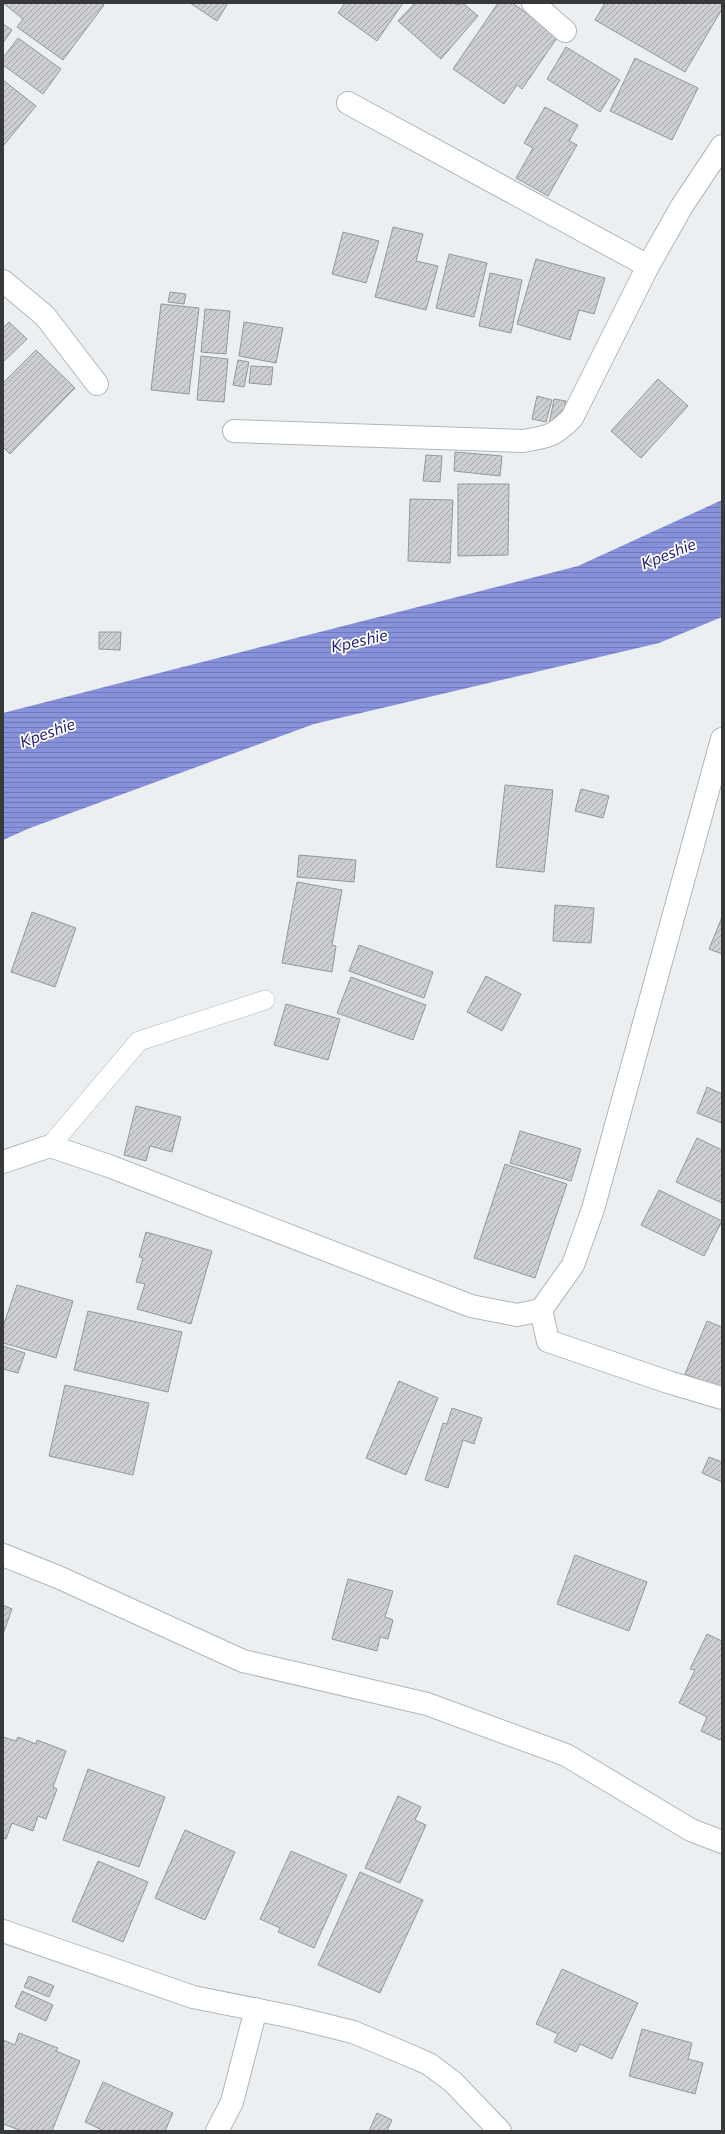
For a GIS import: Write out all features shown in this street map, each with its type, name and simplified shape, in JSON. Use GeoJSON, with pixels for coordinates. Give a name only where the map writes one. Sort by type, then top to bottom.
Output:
{"type":"FeatureCollection","features":[{"type":"Feature","properties":{"kind":"street"},"geometry":{"type":"LineString","coordinates":[[533,3],[565,31]]}},
{"type":"Feature","properties":{"kind":"street"},"geometry":{"type":"LineString","coordinates":[[348,103],[648,266]]}},
{"type":"Feature","properties":{"kind":"street"},"geometry":{"type":"LineString","coordinates":[[234,431],[523,441],[542,438],[557,432],[572,418],[648,266],[682,206],[722,146]]}},
{"type":"Feature","properties":{"kind":"street"},"geometry":{"type":"LineString","coordinates":[[3,282],[45,316],[97,384]]}},
{"type":"Feature","properties":{"kind":"street"},"geometry":{"type":"LineString","coordinates":[[3,1162],[50,1146],[109,1166],[471,1306],[517,1315],[541,1310],[573,1265],[593,1209],[722,739]]}},
{"type":"Feature","properties":{"kind":"street"},"geometry":{"type":"LineString","coordinates":[[541,1310],[548,1341],[668,1382],[722,1398]]}},
{"type":"Feature","properties":{"kind":"street"},"geometry":{"type":"LineString","coordinates":[[3,1555],[243,1661],[427,1704],[566,1755],[691,1830],[722,1842]]}},
{"type":"Feature","properties":{"kind":"street"},"geometry":{"type":"LineString","coordinates":[[3,1931],[193,1997],[256,2009],[353,2032],[429,2064],[453,2082],[500,2131]]}},
{"type":"Feature","properties":{"kind":"street"},"geometry":{"type":"LineString","coordinates":[[217,2131],[232,2102],[256,2009]]}},
{"type":"Feature","properties":{"kind":"lane"},"geometry":{"type":"LineString","coordinates":[[50,1146],[139,1041],[265,1000]]}},
{"type":"Feature","properties":{"kind":"water","name":"Kpeshie"},"geometry":{"type":"Polygon","coordinates":[[[722,500],[722,617],[659,643],[314,724],[30,828],[3,840],[3,713],[578,566],[722,500]]]}},
{"type":"Feature","properties":{"kind":"building"},"geometry":{"type":"Polygon","coordinates":[[[3,3],[102,3],[104,5],[63,60],[17,27],[23,19],[3,3]]]}},
{"type":"Feature","properties":{"kind":"building"},"geometry":{"type":"Polygon","coordinates":[[[190,3],[228,3],[217,21],[190,3]]]}},
{"type":"Feature","properties":{"kind":"building"},"geometry":{"type":"Polygon","coordinates":[[[345,3],[403,3],[377,41],[338,13],[345,3]]]}},
{"type":"Feature","properties":{"kind":"building"},"geometry":{"type":"Polygon","coordinates":[[[415,3],[454,3],[457,5],[463,3],[478,16],[441,59],[398,21],[415,3]]]}},
{"type":"Feature","properties":{"kind":"building"},"geometry":{"type":"Polygon","coordinates":[[[498,3],[512,3],[559,35],[522,89],[517,85],[504,104],[453,69],[498,3]]]}},
{"type":"Feature","properties":{"kind":"building"},"geometry":{"type":"Polygon","coordinates":[[[605,3],[722,3],[722,9],[685,72],[595,20],[605,3]]]}},
{"type":"Feature","properties":{"kind":"building"},"geometry":{"type":"Polygon","coordinates":[[[3,24],[12,30],[3,43],[3,24]]]}},
{"type":"Feature","properties":{"kind":"building"},"geometry":{"type":"Polygon","coordinates":[[[18,38],[61,69],[43,94],[3,65],[3,58],[18,38]]]}},
{"type":"Feature","properties":{"kind":"building"},"geometry":{"type":"Polygon","coordinates":[[[566,47],[620,80],[600,112],[547,79],[566,47]]]}},
{"type":"Feature","properties":{"kind":"building"},"geometry":{"type":"Polygon","coordinates":[[[635,58],[698,88],[672,140],[610,111],[635,58]]]}},
{"type":"Feature","properties":{"kind":"building"},"geometry":{"type":"Polygon","coordinates":[[[3,80],[36,106],[3,146],[3,80]]]}},
{"type":"Feature","properties":{"kind":"building"},"geometry":{"type":"Polygon","coordinates":[[[545,107],[578,125],[569,141],[577,145],[548,196],[516,178],[533,148],[524,143],[545,107]]]}},
{"type":"Feature","properties":{"kind":"building"},"geometry":{"type":"Polygon","coordinates":[[[393,227],[423,234],[416,261],[438,266],[426,310],[375,297],[393,227]]]}},
{"type":"Feature","properties":{"kind":"building"},"geometry":{"type":"Polygon","coordinates":[[[343,232],[379,241],[366,283],[332,274],[343,232]]]}},
{"type":"Feature","properties":{"kind":"building"},"geometry":{"type":"Polygon","coordinates":[[[449,254],[487,263],[474,317],[436,308],[449,254]]]}},
{"type":"Feature","properties":{"kind":"building"},"geometry":{"type":"Polygon","coordinates":[[[536,259],[605,278],[594,314],[579,310],[570,340],[517,324],[536,259]]]}},
{"type":"Feature","properties":{"kind":"building"},"geometry":{"type":"Polygon","coordinates":[[[490,273],[522,280],[511,333],[479,326],[490,273]]]}},
{"type":"Feature","properties":{"kind":"building"},"geometry":{"type":"Polygon","coordinates":[[[170,292],[186,294],[184,304],[168,302],[170,292]]]}},
{"type":"Feature","properties":{"kind":"building"},"geometry":{"type":"Polygon","coordinates":[[[161,304],[199,308],[189,394],[151,390],[161,304]]]}},
{"type":"Feature","properties":{"kind":"building"},"geometry":{"type":"Polygon","coordinates":[[[205,309],[230,311],[226,354],[201,352],[205,309]]]}},
{"type":"Feature","properties":{"kind":"building"},"geometry":{"type":"Polygon","coordinates":[[[9,322],[27,339],[3,362],[3,328],[9,322]]]}},
{"type":"Feature","properties":{"kind":"building"},"geometry":{"type":"Polygon","coordinates":[[[244,322],[283,328],[276,363],[239,356],[244,322]]]}},
{"type":"Feature","properties":{"kind":"building"},"geometry":{"type":"Polygon","coordinates":[[[36,350],[75,388],[10,454],[3,447],[3,383],[36,350]]]}},
{"type":"Feature","properties":{"kind":"building"},"geometry":{"type":"Polygon","coordinates":[[[201,356],[228,359],[224,402],[197,400],[201,356]]]}},
{"type":"Feature","properties":{"kind":"building"},"geometry":{"type":"Polygon","coordinates":[[[238,360],[249,362],[244,387],[233,385],[238,360]]]}},
{"type":"Feature","properties":{"kind":"building"},"geometry":{"type":"Polygon","coordinates":[[[251,366],[273,367],[271,385],[249,383],[251,366]]]}},
{"type":"Feature","properties":{"kind":"building"},"geometry":{"type":"Polygon","coordinates":[[[658,379],[688,406],[641,458],[611,431],[658,379]]]}},
{"type":"Feature","properties":{"kind":"building"},"geometry":{"type":"Polygon","coordinates":[[[537,396],[552,400],[546,422],[532,419],[537,396]]]}},
{"type":"Feature","properties":{"kind":"building"},"geometry":{"type":"Polygon","coordinates":[[[554,399],[566,401],[560,427],[549,425],[554,399]]]}},
{"type":"Feature","properties":{"kind":"building"},"geometry":{"type":"Polygon","coordinates":[[[455,452],[502,456],[500,476],[454,471],[455,452]]]}},
{"type":"Feature","properties":{"kind":"building"},"geometry":{"type":"Polygon","coordinates":[[[426,455],[442,456],[440,482],[423,481],[426,455]]]}},
{"type":"Feature","properties":{"kind":"building"},"geometry":{"type":"Polygon","coordinates":[[[458,484],[509,484],[508,555],[458,556],[458,484]]]}},
{"type":"Feature","properties":{"kind":"building"},"geometry":{"type":"Polygon","coordinates":[[[410,499],[453,500],[450,563],[408,561],[410,499]]]}},
{"type":"Feature","properties":{"kind":"building"},"geometry":{"type":"Polygon","coordinates":[[[99,632],[121,632],[120,650],[99,649],[99,632]]]}},
{"type":"Feature","properties":{"kind":"building"},"geometry":{"type":"Polygon","coordinates":[[[505,785],[553,790],[544,872],[496,867],[505,785]]]}},
{"type":"Feature","properties":{"kind":"building"},"geometry":{"type":"Polygon","coordinates":[[[581,789],[609,796],[603,818],[575,811],[581,789]]]}},
{"type":"Feature","properties":{"kind":"building"},"geometry":{"type":"Polygon","coordinates":[[[299,855],[356,860],[354,882],[297,877],[299,855]]]}},
{"type":"Feature","properties":{"kind":"building"},"geometry":{"type":"Polygon","coordinates":[[[297,882],[342,890],[332,945],[336,946],[332,972],[282,963],[297,882]]]}},
{"type":"Feature","properties":{"kind":"building"},"geometry":{"type":"Polygon","coordinates":[[[555,905],[594,908],[591,943],[553,941],[555,905]]]}},
{"type":"Feature","properties":{"kind":"building"},"geometry":{"type":"Polygon","coordinates":[[[32,912],[76,928],[55,987],[11,972],[32,912]]]}},
{"type":"Feature","properties":{"kind":"building"},"geometry":{"type":"Polygon","coordinates":[[[722,917],[722,954],[709,949],[722,917]]]}},
{"type":"Feature","properties":{"kind":"building"},"geometry":{"type":"Polygon","coordinates":[[[359,945],[433,972],[424,998],[349,971],[359,945]]]}},
{"type":"Feature","properties":{"kind":"building"},"geometry":{"type":"Polygon","coordinates":[[[486,976],[521,994],[502,1031],[467,1012],[486,976]]]}},
{"type":"Feature","properties":{"kind":"building"},"geometry":{"type":"Polygon","coordinates":[[[351,977],[426,1005],[413,1040],[337,1013],[351,977]]]}},
{"type":"Feature","properties":{"kind":"building"},"geometry":{"type":"Polygon","coordinates":[[[286,1004],[340,1019],[328,1060],[274,1045],[286,1004]]]}},
{"type":"Feature","properties":{"kind":"building"},"geometry":{"type":"Polygon","coordinates":[[[707,1087],[722,1094],[722,1123],[697,1113],[707,1087]]]}},
{"type":"Feature","properties":{"kind":"building"},"geometry":{"type":"Polygon","coordinates":[[[136,1106],[181,1117],[172,1152],[150,1146],[146,1161],[124,1155],[136,1106]]]}},
{"type":"Feature","properties":{"kind":"building"},"geometry":{"type":"Polygon","coordinates":[[[520,1131],[581,1149],[571,1181],[510,1163],[520,1131]]]}},
{"type":"Feature","properties":{"kind":"building"},"geometry":{"type":"Polygon","coordinates":[[[697,1138],[722,1150],[722,1203],[676,1182],[697,1138]]]}},
{"type":"Feature","properties":{"kind":"building"},"geometry":{"type":"Polygon","coordinates":[[[505,1164],[567,1184],[535,1278],[474,1258],[505,1164]]]}},
{"type":"Feature","properties":{"kind":"building"},"geometry":{"type":"Polygon","coordinates":[[[659,1190],[722,1221],[704,1256],[641,1225],[659,1190]]]}},
{"type":"Feature","properties":{"kind":"building"},"geometry":{"type":"Polygon","coordinates":[[[146,1232],[212,1251],[191,1324],[137,1309],[145,1284],[136,1282],[143,1258],[139,1257],[146,1232]]]}},
{"type":"Feature","properties":{"kind":"building"},"geometry":{"type":"Polygon","coordinates":[[[17,1285],[73,1301],[56,1358],[3,1343],[3,1327],[17,1285]]]}},
{"type":"Feature","properties":{"kind":"building"},"geometry":{"type":"Polygon","coordinates":[[[88,1311],[182,1332],[168,1392],[74,1370],[88,1311]]]}},
{"type":"Feature","properties":{"kind":"building"},"geometry":{"type":"Polygon","coordinates":[[[707,1321],[722,1327],[722,1389],[685,1374],[707,1321]]]}},
{"type":"Feature","properties":{"kind":"building"},"geometry":{"type":"Polygon","coordinates":[[[3,1346],[25,1353],[18,1373],[3,1369],[3,1346]]]}},
{"type":"Feature","properties":{"kind":"building"},"geometry":{"type":"Polygon","coordinates":[[[399,1381],[438,1398],[406,1475],[366,1458],[399,1381]]]}},
{"type":"Feature","properties":{"kind":"building"},"geometry":{"type":"Polygon","coordinates":[[[65,1385],[149,1403],[133,1475],[49,1456],[65,1385]]]}},
{"type":"Feature","properties":{"kind":"building"},"geometry":{"type":"Polygon","coordinates":[[[452,1408],[482,1418],[474,1444],[463,1440],[448,1488],[425,1480],[443,1423],[447,1424],[452,1408]]]}},
{"type":"Feature","properties":{"kind":"building"},"geometry":{"type":"Polygon","coordinates":[[[709,1457],[722,1462],[722,1482],[702,1473],[709,1457]]]}},
{"type":"Feature","properties":{"kind":"building"},"geometry":{"type":"Polygon","coordinates":[[[575,1555],[647,1582],[629,1631],[557,1604],[575,1555]]]}},
{"type":"Feature","properties":{"kind":"building"},"geometry":{"type":"Polygon","coordinates":[[[348,1579],[393,1591],[385,1617],[393,1620],[388,1639],[380,1637],[377,1651],[332,1639],[348,1579]]]}},
{"type":"Feature","properties":{"kind":"building"},"geometry":{"type":"Polygon","coordinates":[[[3,1605],[12,1609],[3,1634],[3,1605]]]}},
{"type":"Feature","properties":{"kind":"building"},"geometry":{"type":"Polygon","coordinates":[[[707,1634],[722,1641],[722,1737],[720,1740],[701,1731],[707,1717],[679,1703],[695,1670],[690,1669],[707,1634]]]}},
{"type":"Feature","properties":{"kind":"building"},"geometry":{"type":"Polygon","coordinates":[[[3,1737],[16,1741],[18,1737],[36,1744],[37,1740],[66,1751],[53,1787],[57,1789],[46,1819],[38,1816],[33,1831],[12,1823],[6,1839],[3,1838],[3,1737]]]}},
{"type":"Feature","properties":{"kind":"building"},"geometry":{"type":"Polygon","coordinates":[[[88,1769],[165,1797],[139,1867],[63,1840],[88,1769]]]}},
{"type":"Feature","properties":{"kind":"building"},"geometry":{"type":"Polygon","coordinates":[[[398,1796],[421,1807],[415,1820],[426,1825],[400,1883],[365,1868],[398,1796]]]}},
{"type":"Feature","properties":{"kind":"building"},"geometry":{"type":"Polygon","coordinates":[[[185,1830],[235,1852],[205,1920],[155,1898],[185,1830]]]}},
{"type":"Feature","properties":{"kind":"building"},"geometry":{"type":"Polygon","coordinates":[[[291,1851],[347,1875],[314,1948],[278,1932],[280,1928],[260,1919],[291,1851]]]}},
{"type":"Feature","properties":{"kind":"building"},"geometry":{"type":"Polygon","coordinates":[[[98,1861],[148,1882],[123,1942],[72,1921],[98,1861]]]}},
{"type":"Feature","properties":{"kind":"building"},"geometry":{"type":"Polygon","coordinates":[[[360,1872],[423,1900],[380,1993],[318,1965],[360,1872]]]}},
{"type":"Feature","properties":{"kind":"building"},"geometry":{"type":"Polygon","coordinates":[[[562,1969],[638,2003],[612,2059],[580,2044],[576,2052],[554,2042],[558,2034],[536,2024],[562,1969]]]}},
{"type":"Feature","properties":{"kind":"building"},"geometry":{"type":"Polygon","coordinates":[[[29,1976],[54,1986],[49,1997],[24,1987],[29,1976]]]}},
{"type":"Feature","properties":{"kind":"building"},"geometry":{"type":"Polygon","coordinates":[[[22,1991],[53,2005],[46,2021],[15,2007],[22,1991]]]}},
{"type":"Feature","properties":{"kind":"building"},"geometry":{"type":"Polygon","coordinates":[[[642,2029],[692,2043],[688,2059],[703,2063],[695,2094],[629,2076],[642,2029]]]}},
{"type":"Feature","properties":{"kind":"building"},"geometry":{"type":"Polygon","coordinates":[[[19,2033],[58,2048],[56,2051],[80,2061],[52,2131],[22,2131],[3,2124],[3,2040],[15,2045],[19,2033]]]}},
{"type":"Feature","properties":{"kind":"building"},"geometry":{"type":"Polygon","coordinates":[[[103,2082],[173,2113],[165,2131],[104,2131],[85,2122],[103,2082]]]}},
{"type":"Feature","properties":{"kind":"building"},"geometry":{"type":"Polygon","coordinates":[[[377,2113],[392,2120],[387,2131],[369,2131],[377,2113]]]}}]}
